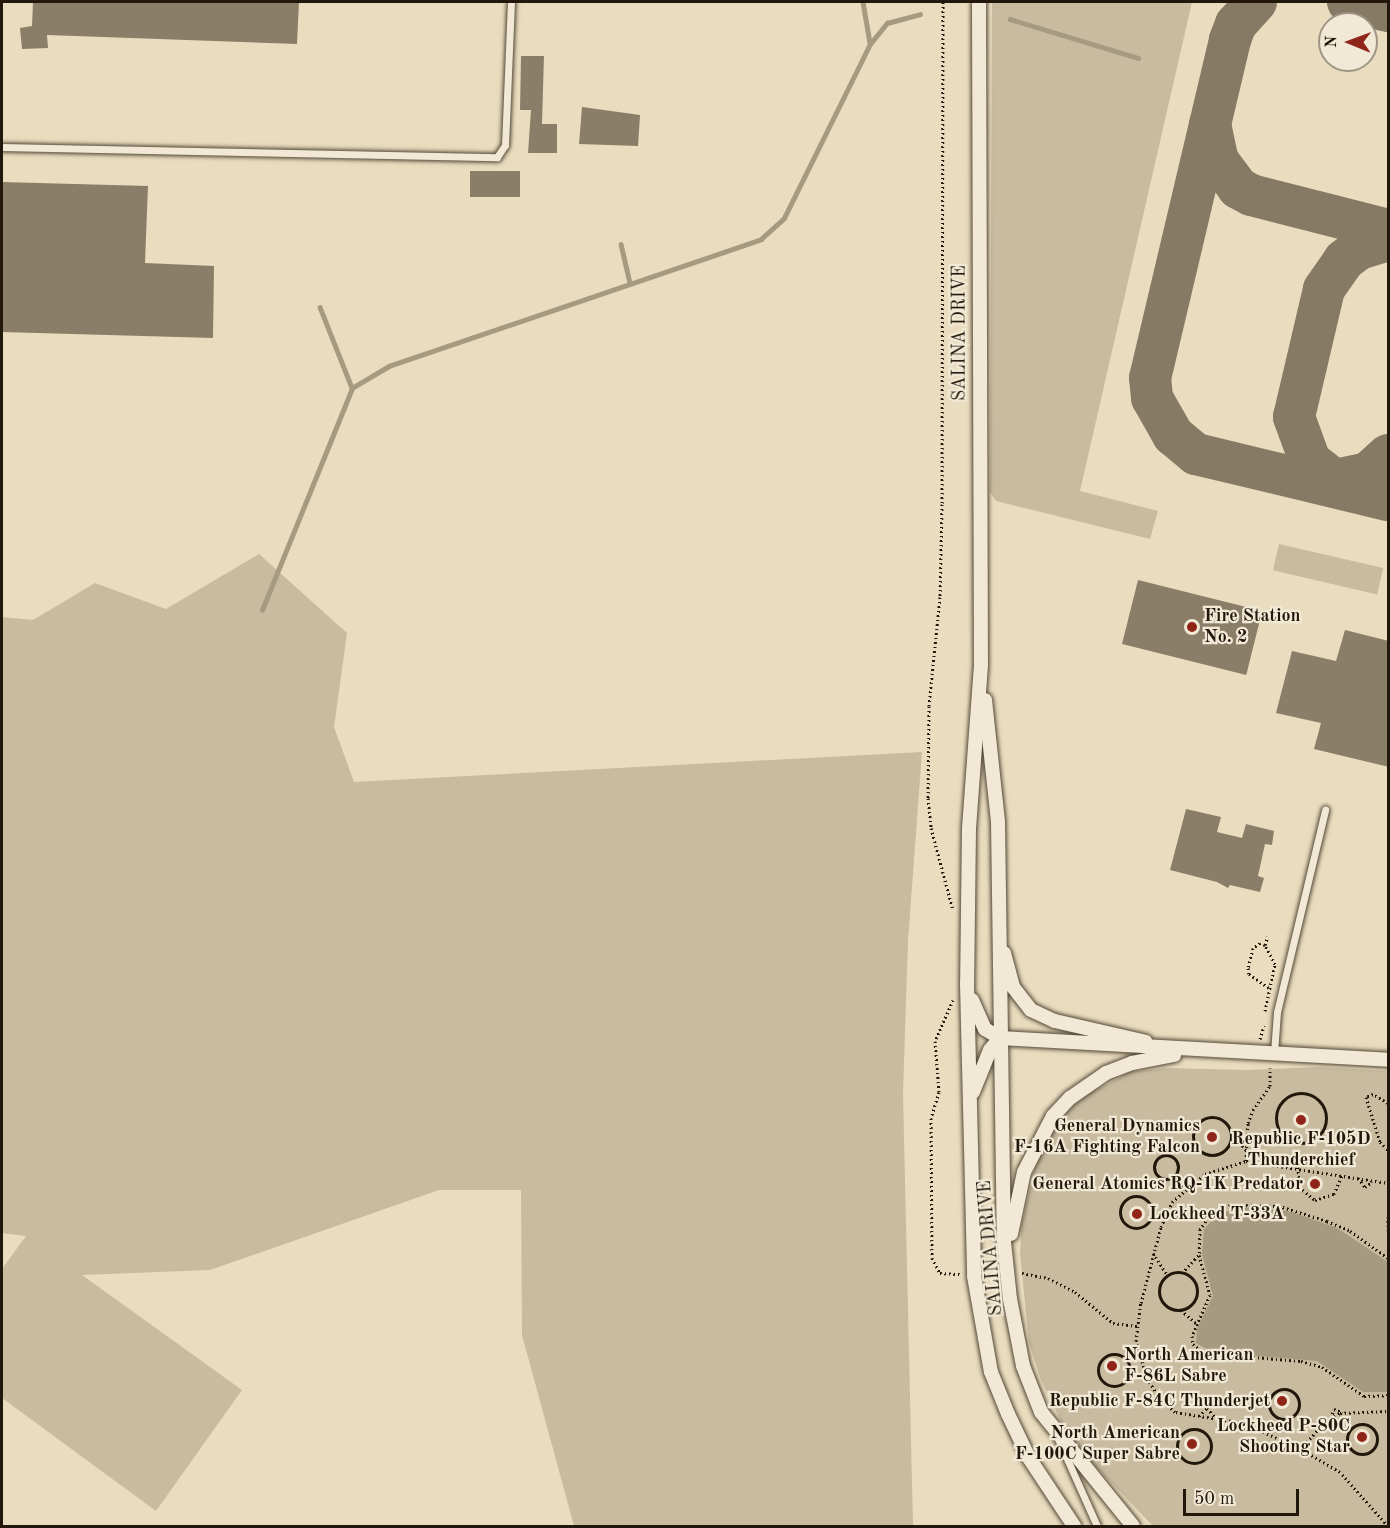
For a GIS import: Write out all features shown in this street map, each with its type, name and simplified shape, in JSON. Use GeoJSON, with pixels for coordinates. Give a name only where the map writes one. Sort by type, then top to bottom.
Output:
{"type":"FeatureCollection","features":[{"type":"Feature","properties":{"kind":"street","name":"SALINA DRIVE"},"geometry":{"type":"LineString","coordinates":[[979,2],[981,665],[969,828],[967,983],[974,1274],[992,1372],[1004,1404],[1029,1458],[1074,1527]]}},
{"type":"Feature","properties":{"kind":"street","name":"SALINA DRIVE"},"geometry":{"type":"LineString","coordinates":[[981,665],[998,822],[1000,1038],[1007,1269],[1023,1366],[1041,1412],[1133,1527]]}},
{"type":"Feature","properties":{"kind":"street","name":"SALINA DRIVE"},"geometry":{"type":"LineString","coordinates":[[999,929],[1013,987],[1031,1010],[1055,1022],[1192,1052]]}},
{"type":"Feature","properties":{"kind":"street"},"geometry":{"type":"LineString","coordinates":[[967,983],[981,1022],[1000,1038],[1192,1052],[1274,1053],[1389,1059]]}},
{"type":"Feature","properties":{"kind":"street","name":"SALINA DRIVE"},"geometry":{"type":"LineString","coordinates":[[971,1097],[990,1050],[1000,1038]]}},
{"type":"Feature","properties":{"kind":"street"},"geometry":{"type":"LineString","coordinates":[[1007,1269],[1023,1172],[1053,1116],[1070,1098],[1106,1073],[1132,1063],[1192,1052]]}},
{"type":"Feature","properties":{"kind":"lane"},"geometry":{"type":"LineString","coordinates":[[2,147],[497,157],[505,145],[511,2]]}},
{"type":"Feature","properties":{"kind":"lane"},"geometry":{"type":"LineString","coordinates":[[1274,1053],[1277,1012],[1325,810]]}},
{"type":"Feature","properties":{"kind":"lane"},"geometry":{"type":"LineString","coordinates":[[1052,1428],[1097,1527]]}},
{"type":"Feature","properties":{"kind":"path"},"geometry":{"type":"LineString","coordinates":[[943,2],[942,515],[940,597],[929,706],[928,798],[931,828],[954,919]]}},
{"type":"Feature","properties":{"kind":"path"},"geometry":{"type":"LineString","coordinates":[[1265,945],[1260,942],[1253,948],[1248,968],[1249,974],[1269,988]]}},
{"type":"Feature","properties":{"kind":"path"},"geometry":{"type":"LineString","coordinates":[[956,994],[935,1041],[939,1092],[931,1118],[932,1258],[940,1273],[974,1274]]}},
{"type":"Feature","properties":{"kind":"path"},"geometry":{"type":"LineString","coordinates":[[1298,1094],[1314,1097],[1325,1111],[1321,1134],[1308,1143],[1286,1138],[1276,1117],[1283,1101],[1298,1094]]}},
{"type":"Feature","properties":{"kind":"path"},"geometry":{"type":"LineString","coordinates":[[1389,1102],[1373,1094],[1366,1097],[1380,1142],[1389,1150]]}},
{"type":"Feature","properties":{"kind":"path"},"geometry":{"type":"LineString","coordinates":[[1206,1118],[1223,1121],[1230,1136],[1226,1148],[1215,1155],[1202,1153],[1194,1143],[1197,1125],[1206,1118]]}},
{"type":"Feature","properties":{"kind":"path"},"geometry":{"type":"LineString","coordinates":[[1247,1152],[1241,1144],[1248,1138]]}},
{"type":"Feature","properties":{"kind":"path"},"geometry":{"type":"LineString","coordinates":[[1171,1156],[1177,1162],[1176,1174],[1166,1180],[1159,1177],[1154,1172],[1156,1160],[1171,1156]]}},
{"type":"Feature","properties":{"kind":"path"},"geometry":{"type":"LineString","coordinates":[[1388,1527],[1340,1472],[1301,1449],[1244,1424],[1215,1417],[1175,1412],[1160,1398],[1138,1356],[1137,1326],[1153,1253],[1172,1202],[1205,1174],[1246,1161],[1298,1167],[1389,1183]]}},
{"type":"Feature","properties":{"kind":"path"},"geometry":{"type":"LineString","coordinates":[[1298,1167],[1299,1187],[1315,1200],[1334,1194],[1342,1175]]}},
{"type":"Feature","properties":{"kind":"path"},"geometry":{"type":"LineString","coordinates":[[1359,1178],[1365,1187],[1374,1181]]}},
{"type":"Feature","properties":{"kind":"path"},"geometry":{"type":"LineString","coordinates":[[1138,1195],[1148,1200],[1152,1211],[1149,1221],[1137,1228],[1127,1225],[1119,1212],[1123,1202],[1138,1195]]}},
{"type":"Feature","properties":{"kind":"path"},"geometry":{"type":"LineString","coordinates":[[1389,1258],[1349,1230],[1327,1221],[1279,1206],[1230,1205],[1211,1214],[1200,1228],[1199,1255],[1210,1295],[1197,1324],[1193,1344],[1204,1353],[1301,1361],[1322,1366],[1364,1396],[1389,1395]]}},
{"type":"Feature","properties":{"kind":"path"},"geometry":{"type":"LineString","coordinates":[[1389,1216],[1389,1230]]}},
{"type":"Feature","properties":{"kind":"path"},"geometry":{"type":"LineString","coordinates":[[1153,1253],[1168,1276]]}},
{"type":"Feature","properties":{"kind":"path"},"geometry":{"type":"LineString","coordinates":[[1197,1324],[1181,1310],[1168,1307],[1161,1297],[1161,1285],[1168,1276],[1182,1273],[1199,1255]]}},
{"type":"Feature","properties":{"kind":"path"},"geometry":{"type":"LineString","coordinates":[[1007,1269],[1048,1278],[1075,1292],[1113,1323],[1137,1326]]}},
{"type":"Feature","properties":{"kind":"path"},"geometry":{"type":"LineString","coordinates":[[1181,1310],[1192,1304],[1197,1292],[1194,1281],[1182,1273]]}},
{"type":"Feature","properties":{"kind":"path"},"geometry":{"type":"LineString","coordinates":[[1110,1354],[1122,1355],[1129,1363],[1128,1379],[1120,1385],[1105,1383],[1098,1370],[1101,1360],[1110,1354]]}},
{"type":"Feature","properties":{"kind":"path"},"geometry":{"type":"LineString","coordinates":[[1280,1389],[1294,1392],[1300,1405],[1295,1415],[1286,1420],[1275,1418],[1269,1409],[1272,1395],[1280,1389]]}},
{"type":"Feature","properties":{"kind":"path"},"geometry":{"type":"LineString","coordinates":[[1199,1416],[1207,1408],[1215,1417]]}},
{"type":"Feature","properties":{"kind":"path"},"geometry":{"type":"LineString","coordinates":[[1301,1449],[1330,1419],[1344,1413],[1389,1411]]}},
{"type":"Feature","properties":{"kind":"path"},"geometry":{"type":"LineString","coordinates":[[1358,1425],[1371,1428],[1377,1440],[1373,1449],[1364,1454],[1354,1452],[1348,1444],[1350,1430],[1358,1425]]}},
{"type":"Feature","properties":{"kind":"path"},"geometry":{"type":"LineString","coordinates":[[1190,1430],[1202,1431],[1210,1440],[1208,1456],[1199,1462],[1184,1460],[1177,1447],[1180,1436],[1190,1430]]}},
{"type":"Feature","properties":{"kind":"shaded area"},"geometry":{"type":"Polygon","coordinates":[[[992,2],[1192,2],[1080,491],[1158,511],[1150,539],[996,501],[990,492],[992,2]]]}},
{"type":"Feature","properties":{"kind":"shaded area"},"geometry":{"type":"Polygon","coordinates":[[[1279,544],[1383,568],[1377,594],[1273,570],[1279,544]]]}},
{"type":"Feature","properties":{"kind":"shaded area"},"geometry":{"type":"Polygon","coordinates":[[[259,554],[347,633],[334,727],[354,782],[922,752],[908,941],[903,1094],[913,1526],[574,1526],[522,1335],[521,1190],[439,1190],[210,1270],[82,1275],[242,1390],[156,1511],[2,1398],[2,1269],[26,1236],[2,1233],[2,617],[33,620],[95,583],[166,609],[259,554]]]}},
{"type":"Feature","properties":{"kind":"shaded area"},"geometry":{"type":"Polygon","coordinates":[[[1320,1067],[1388,1071],[1388,1526],[1153,1526],[1070,1440],[1041,1380],[1029,1343],[1020,1253],[1022,1223],[1035,1168],[1048,1137],[1066,1112],[1087,1095],[1130,1072],[1166,1068],[1248,1070],[1320,1067]]]}},
{"type":"Feature","properties":{"kind":"shaded area"},"geometry":{"type":"Polygon","coordinates":[[[1251,1207],[1292,1212],[1337,1228],[1388,1262],[1388,1392],[1363,1392],[1317,1361],[1212,1352],[1196,1343],[1197,1328],[1213,1296],[1202,1254],[1204,1229],[1219,1213],[1251,1207]]]}},
{"type":"Feature","properties":{"kind":"building"},"geometry":{"type":"Polygon","coordinates":[[[33,2],[299,2],[297,44],[47,35],[48,48],[22,49],[20,28],[32,26],[33,2]]]}},
{"type":"Feature","properties":{"kind":"building"},"geometry":{"type":"Polygon","coordinates":[[[521,56],[544,56],[542,124],[557,124],[557,153],[528,153],[531,110],[520,110],[521,56]]]}},
{"type":"Feature","properties":{"kind":"building"},"geometry":{"type":"Polygon","coordinates":[[[582,107],[640,115],[638,146],[579,144],[582,107]]]}},
{"type":"Feature","properties":{"kind":"building"},"geometry":{"type":"Polygon","coordinates":[[[470,171],[520,171],[520,197],[470,197],[470,171]]]}},
{"type":"Feature","properties":{"kind":"building"},"geometry":{"type":"Polygon","coordinates":[[[2,182],[148,186],[145,263],[214,266],[213,338],[2,332],[2,182]]]}},
{"type":"Feature","properties":{"kind":"building","name":"Fire Station No. 2"},"geometry":{"type":"Polygon","coordinates":[[[1138,580],[1262,611],[1246,675],[1122,644],[1138,580]]]}},
{"type":"Feature","properties":{"kind":"building"},"geometry":{"type":"Polygon","coordinates":[[[1345,630],[1389,641],[1389,767],[1314,749],[1321,723],[1276,713],[1292,651],[1336,661],[1345,630]]]}},
{"type":"Feature","properties":{"kind":"building"},"geometry":{"type":"Polygon","coordinates":[[[1186,809],[1221,817],[1217,832],[1242,838],[1246,824],[1274,831],[1272,845],[1265,844],[1258,876],[1264,878],[1260,892],[1230,885],[1228,888],[1217,882],[1170,870],[1186,809]]]}},
{"type":"Feature","properties":{"kind":"waterway"},"geometry":{"type":"LineString","coordinates":[[863,2],[870,43]]}},
{"type":"Feature","properties":{"kind":"waterway"},"geometry":{"type":"LineString","coordinates":[[262,610],[352,388],[389,366],[761,239],[784,218],[870,44],[887,23],[920,14]]}},
{"type":"Feature","properties":{"kind":"waterway"},"geometry":{"type":"LineString","coordinates":[[1010,19],[1138,58]]}},
{"type":"Feature","properties":{"kind":"waterway"},"geometry":{"type":"LineString","coordinates":[[621,244],[630,282]]}},
{"type":"Feature","properties":{"kind":"waterway"},"geometry":{"type":"LineString","coordinates":[[320,307],[352,388]]}},
{"type":"Feature","properties":{"kind":"taxiway"},"geometry":{"type":"LineString","coordinates":[[1256,2],[1236,24],[1230,40],[1150,378],[1152,398],[1173,435],[1196,454],[1388,500]]}},
{"type":"Feature","properties":{"kind":"taxiway"},"geometry":{"type":"LineString","coordinates":[[1348,2],[1388,11]]}},
{"type":"Feature","properties":{"kind":"taxiway"},"geometry":{"type":"LineString","coordinates":[[1210,124],[1218,161],[1238,188],[1251,195],[1388,230]]}},
{"type":"Feature","properties":{"kind":"taxiway"},"geometry":{"type":"LineString","coordinates":[[1346,489],[1310,461],[1294,417],[1324,289],[1344,260],[1359,249],[1388,240]]}},
{"type":"Feature","properties":{"kind":"taxiway"},"geometry":{"type":"LineString","coordinates":[[1321,483],[1368,473],[1388,455]]}},
{"type":"Feature","properties":{"kind":"place","name":"Fire Station No. 2"},"geometry":{"type":"Point","coordinates":[1192,627]}},
{"type":"Feature","properties":{"kind":"place","name":"Republic F-105D Thunderchief"},"geometry":{"type":"Point","coordinates":[1301,1120]}},
{"type":"Feature","properties":{"kind":"place","name":"General Dynamics F-16A Fighting Falcon"},"geometry":{"type":"Point","coordinates":[1212,1137]}},
{"type":"Feature","properties":{"kind":"place","name":"General Atomics RQ-1K Predator"},"geometry":{"type":"Point","coordinates":[1315,1184]}},
{"type":"Feature","properties":{"kind":"place","name":"Lockheed T-33A"},"geometry":{"type":"Point","coordinates":[1137,1214]}},
{"type":"Feature","properties":{"kind":"place","name":"North American F-86L Sabre"},"geometry":{"type":"Point","coordinates":[1112,1366]}},
{"type":"Feature","properties":{"kind":"place","name":"Republic F-84C Thunderjet"},"geometry":{"type":"Point","coordinates":[1282,1401]}},
{"type":"Feature","properties":{"kind":"place","name":"Lockheed P-80C Shooting Star"},"geometry":{"type":"Point","coordinates":[1362,1437]}},
{"type":"Feature","properties":{"kind":"place","name":"North American F-100C Super Sabre"},"geometry":{"type":"Point","coordinates":[1192,1444]}}]}
